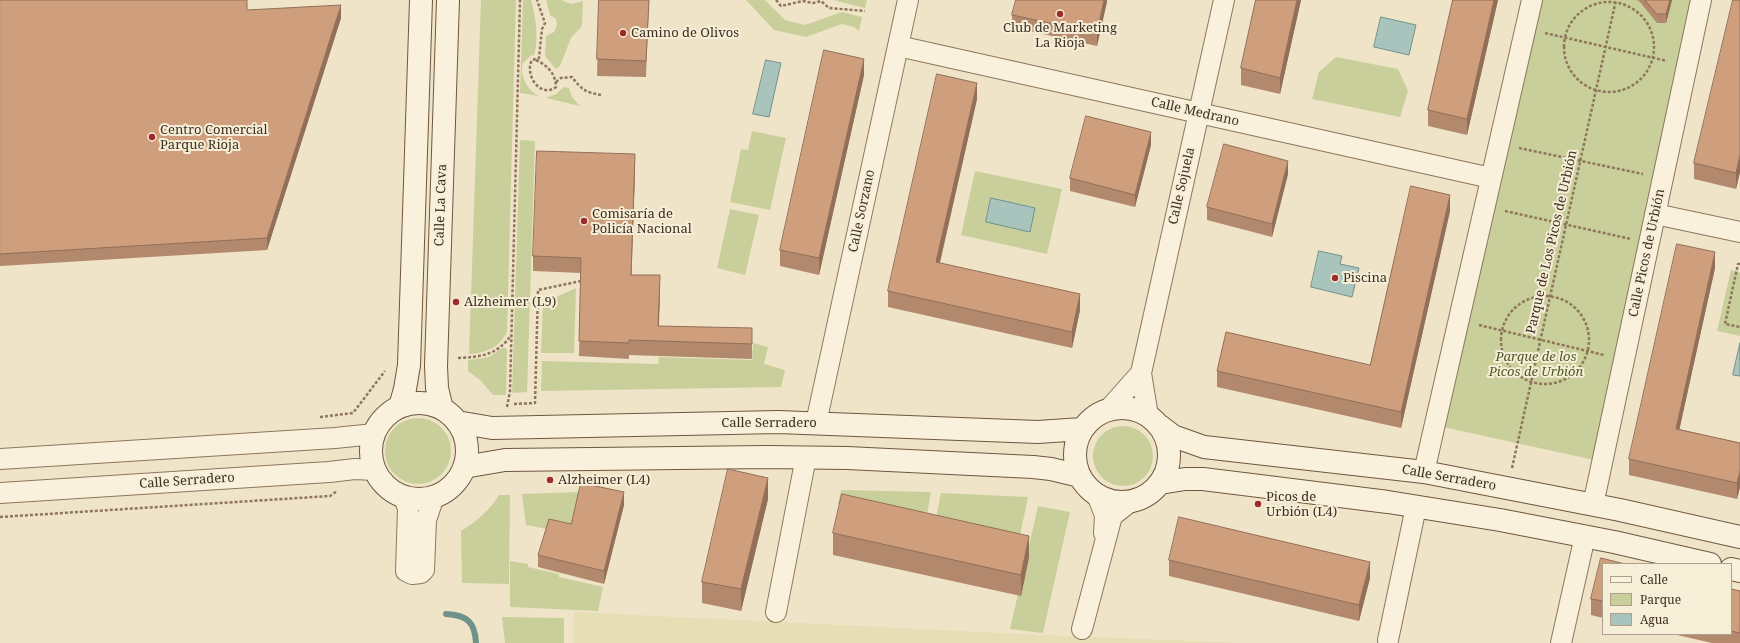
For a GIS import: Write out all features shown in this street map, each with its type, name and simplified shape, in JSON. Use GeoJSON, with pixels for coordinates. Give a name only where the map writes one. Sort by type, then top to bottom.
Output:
{"type":"FeatureCollection","features":[{"type":"Feature","properties":{"kind":"main road"},"geometry":{"type":"LineString","coordinates":[[400,407],[409,365],[421,0]]}},
{"type":"Feature","properties":{"kind":"main road","name":"Calle La Cava"},"geometry":{"type":"LineString","coordinates":[[448,0],[436,366],[437,388],[450,416]]}},
{"type":"Feature","properties":{"kind":"main road"},"geometry":{"type":"LineString","coordinates":[[422,403],[450,416],[463,433],[467,455],[464,467],[457,479],[447,490],[434,496],[419,499],[403,496],[386,486],[374,470],[371,452],[374,434],[384,418],[400,407],[422,403]]}},
{"type":"Feature","properties":{"kind":"main road"},"geometry":{"type":"LineString","coordinates":[[1123,408],[1136,410],[1154,421],[1167,440],[1169,454],[1167,469],[1160,483],[1142,497],[1131,501],[1108,500],[1097,495],[1087,487],[1080,476],[1076,465],[1075,453],[1077,440],[1082,429],[1089,420],[1109,409],[1123,408]]}},
{"type":"Feature","properties":{"kind":"main road","name":"Calle Serradero"},"geometry":{"type":"LineString","coordinates":[[450,416],[492,428],[770,422],[1038,432],[1082,429]]}},
{"type":"Feature","properties":{"kind":"main road","name":"Calle Serradero"},"geometry":{"type":"LineString","coordinates":[[1154,421],[1173,436],[1204,447],[1424,472],[1593,505],[1740,537]]}},
{"type":"Feature","properties":{"kind":"main road"},"geometry":{"type":"LineString","coordinates":[[464,467],[504,460],[806,457],[1033,467],[1052,469],[1080,476]]}},
{"type":"Feature","properties":{"kind":"main road"},"geometry":{"type":"LineString","coordinates":[[1160,483],[1185,479],[1203,479],[1416,507],[1585,536],[1706,563]]}},
{"type":"Feature","properties":{"kind":"street","name":"Calle Sorzano"},"geometry":{"type":"LineString","coordinates":[[816,423],[908,0]]}},
{"type":"Feature","properties":{"kind":"street","name":"Calle Sojuela"},"geometry":{"type":"LineString","coordinates":[[1154,421],[1141,373],[1224,0]]}},
{"type":"Feature","properties":{"kind":"street"},"geometry":{"type":"LineString","coordinates":[[1424,472],[1532,0]]}},
{"type":"Feature","properties":{"kind":"street","name":"Calle Picos de Urbión"},"geometry":{"type":"LineString","coordinates":[[1593,505],[1701,0]]}},
{"type":"Feature","properties":{"kind":"street","name":"Calle Medrano"},"geometry":{"type":"LineString","coordinates":[[898,46],[1491,178]]}},
{"type":"Feature","properties":{"kind":"street"},"geometry":{"type":"LineString","coordinates":[[1655,214],[1740,232]]}},
{"type":"Feature","properties":{"kind":"street","name":"Calle Sojuela"},"geometry":{"type":"LineString","coordinates":[[1109,409],[1141,373]]}},
{"type":"Feature","properties":{"kind":"street"},"geometry":{"type":"LineString","coordinates":[[0,459],[335,438],[374,434]]}},
{"type":"Feature","properties":{"kind":"street"},"geometry":{"type":"LineString","coordinates":[[776,612],[806,457]]}},
{"type":"Feature","properties":{"kind":"street","name":"Calle Serradero"},"geometry":{"type":"LineString","coordinates":[[0,493],[329,472],[337,470],[374,470]]}},
{"type":"Feature","properties":{"kind":"street"},"geometry":{"type":"LineString","coordinates":[[1097,495],[1106,515],[1104,547]]}},
{"type":"Feature","properties":{"kind":"street"},"geometry":{"type":"LineString","coordinates":[[403,496],[408,508],[406,571],[412,574],[421,573],[424,570],[426,520],[434,496]]}},
{"type":"Feature","properties":{"kind":"street"},"geometry":{"type":"LineString","coordinates":[[1082,629],[1112,516],[1131,501]]}},
{"type":"Feature","properties":{"kind":"street"},"geometry":{"type":"LineString","coordinates":[[1388,640],[1416,507]]}},
{"type":"Feature","properties":{"kind":"street"},"geometry":{"type":"LineString","coordinates":[[1561,643],[1585,536]]}},
{"type":"Feature","properties":{"kind":"path"},"geometry":{"type":"LineString","coordinates":[[504,427],[510,391],[520,0]]}},
{"type":"Feature","properties":{"kind":"path"},"geometry":{"type":"LineString","coordinates":[[536,60],[546,66],[554,77],[556,87],[548,91],[538,87],[529,74],[532,60],[539,58],[542,29],[545,23],[537,0]]}},
{"type":"Feature","properties":{"kind":"path"},"geometry":{"type":"LineString","coordinates":[[776,0],[781,6],[803,1],[813,3],[821,1],[829,8],[865,11]]}},
{"type":"Feature","properties":{"kind":"path"},"geometry":{"type":"LineString","coordinates":[[1616,1],[1627,5],[1639,13],[1649,24],[1654,37],[1653,57],[1651,66],[1643,78],[1632,87],[1618,92],[1602,92],[1587,88],[1575,78],[1566,64],[1563,49],[1565,37],[1572,19],[1584,8],[1599,2],[1616,1]]}},
{"type":"Feature","properties":{"kind":"path","name":"Parque de Los Picos de Urbión"},"geometry":{"type":"LineString","coordinates":[[1508,488],[1616,1]]}},
{"type":"Feature","properties":{"kind":"path"},"geometry":{"type":"LineString","coordinates":[[1525,30],[1606,46],[1686,66]]}},
{"type":"Feature","properties":{"kind":"path"},"geometry":{"type":"LineString","coordinates":[[556,82],[561,78],[572,77],[581,89],[589,93],[601,95]]}},
{"type":"Feature","properties":{"kind":"path"},"geometry":{"type":"LineString","coordinates":[[1499,144],[1662,178]]}},
{"type":"Feature","properties":{"kind":"path"},"geometry":{"type":"LineString","coordinates":[[1485,206],[1649,243]]}},
{"type":"Feature","properties":{"kind":"path"},"geometry":{"type":"LineString","coordinates":[[1740,264],[1738,264],[1725,324],[1740,327]]}},
{"type":"Feature","properties":{"kind":"path"},"geometry":{"type":"LineString","coordinates":[[508,405],[535,403],[538,290],[581,281]]}},
{"type":"Feature","properties":{"kind":"path"},"geometry":{"type":"LineString","coordinates":[[1536,297],[1550,297],[1564,301],[1576,309],[1584,321],[1589,334],[1588,350],[1584,362],[1575,373],[1562,381],[1548,384],[1531,382],[1521,378],[1510,368],[1502,355],[1500,340],[1502,330],[1510,312],[1522,302],[1536,297]]}},
{"type":"Feature","properties":{"kind":"path"},"geometry":{"type":"LineString","coordinates":[[1458,321],[1588,350],[1624,360]]}},
{"type":"Feature","properties":{"kind":"path"},"geometry":{"type":"LineString","coordinates":[[0,517],[330,496],[335,494],[338,488]]}},
{"type":"Feature","properties":{"kind":"shaded area"},"geometry":{"type":"Polygon","coordinates":[[[574,612],[1043,635],[1242,643],[573,643],[574,612]]]}},
{"type":"Feature","properties":{"kind":"green space"},"geometry":{"type":"Polygon","coordinates":[[[481,0],[516,0],[507,332],[500,342],[491,349],[469,354],[481,0]]]}},
{"type":"Feature","properties":{"kind":"green space"},"geometry":{"type":"Polygon","coordinates":[[[523,0],[531,0],[537,35],[534,56],[532,55],[523,63],[522,73],[528,87],[540,96],[520,93],[523,0]]]}},
{"type":"Feature","properties":{"kind":"green space"},"geometry":{"type":"Polygon","coordinates":[[[546,0],[561,0],[571,4],[583,1],[582,26],[571,38],[560,66],[556,69],[545,56],[546,36],[554,32],[557,25],[556,19],[550,15],[546,0]]]}},
{"type":"Feature","properties":{"kind":"green space"},"geometry":{"type":"Polygon","coordinates":[[[746,0],[765,0],[785,20],[805,25],[842,12],[862,17],[859,31],[854,27],[842,24],[806,37],[774,30],[746,0]]]}},
{"type":"Feature","properties":{"kind":"green space"},"geometry":{"type":"Polygon","coordinates":[[[833,0],[867,0],[865,8],[833,0]]]}},
{"type":"Feature","properties":{"kind":"green space","name":"Parque de los Picos de Urbión"},"geometry":{"type":"Polygon","coordinates":[[[1539,0],[1696,0],[1594,460],[1443,427],[1539,0]]]}},
{"type":"Feature","properties":{"kind":"green space"},"geometry":{"type":"Polygon","coordinates":[[[1336,57],[1398,69],[1408,91],[1400,117],[1312,99],[1319,72],[1336,57]]]}},
{"type":"Feature","properties":{"kind":"green space"},"geometry":{"type":"Polygon","coordinates":[[[564,87],[569,88],[572,97],[580,106],[546,98],[556,94],[564,87]]]}},
{"type":"Feature","properties":{"kind":"green space"},"geometry":{"type":"Polygon","coordinates":[[[752,131],[786,138],[770,210],[730,202],[741,149],[748,150],[752,131]]]}},
{"type":"Feature","properties":{"kind":"green space"},"geometry":{"type":"Polygon","coordinates":[[[520,140],[535,141],[527,392],[512,393],[520,140]]]}},
{"type":"Feature","properties":{"kind":"green space"},"geometry":{"type":"Polygon","coordinates":[[[975,171],[1062,189],[1047,254],[961,235],[975,171]]]}},
{"type":"Feature","properties":{"kind":"green space"},"geometry":{"type":"Polygon","coordinates":[[[730,209],[759,215],[745,275],[717,268],[730,209]]]}},
{"type":"Feature","properties":{"kind":"green space"},"geometry":{"type":"Polygon","coordinates":[[[1731,270],[1740,272],[1740,336],[1717,331],[1731,270]]]}},
{"type":"Feature","properties":{"kind":"green space"},"geometry":{"type":"Polygon","coordinates":[[[576,288],[574,353],[541,353],[543,303],[576,288]]]}},
{"type":"Feature","properties":{"kind":"green space"},"geometry":{"type":"Polygon","coordinates":[[[753,343],[768,347],[764,364],[785,370],[781,387],[541,391],[542,361],[658,364],[659,357],[752,360],[753,343]]]}},
{"type":"Feature","properties":{"kind":"green space"},"geometry":{"type":"Polygon","coordinates":[[[502,348],[506,348],[507,351],[506,395],[493,395],[480,380],[468,371],[468,360],[489,357],[502,348]]]}},
{"type":"Feature","properties":{"kind":"green space"},"geometry":{"type":"Polygon","coordinates":[[[418,418],[431,421],[441,428],[448,438],[451,451],[448,464],[441,474],[431,481],[418,484],[405,481],[395,474],[388,464],[385,451],[388,438],[395,428],[405,421],[418,418]]]}},
{"type":"Feature","properties":{"kind":"green space"},"geometry":{"type":"Polygon","coordinates":[[[1123,426],[1139,431],[1144,435],[1148,440],[1153,456],[1148,472],[1144,477],[1139,481],[1123,486],[1107,481],[1102,477],[1098,472],[1093,456],[1098,440],[1102,435],[1107,431],[1123,426]]]}},
{"type":"Feature","properties":{"kind":"green space"},"geometry":{"type":"Polygon","coordinates":[[[841,490],[931,492],[925,525],[838,504],[841,490]]]}},
{"type":"Feature","properties":{"kind":"green space"},"geometry":{"type":"Polygon","coordinates":[[[579,492],[569,533],[526,525],[522,494],[579,492]]]}},
{"type":"Feature","properties":{"kind":"green space"},"geometry":{"type":"Polygon","coordinates":[[[941,493],[1028,497],[1018,545],[934,527],[941,493]]]}},
{"type":"Feature","properties":{"kind":"green space"},"geometry":{"type":"Polygon","coordinates":[[[499,495],[510,495],[509,584],[462,583],[461,531],[482,515],[499,495]]]}},
{"type":"Feature","properties":{"kind":"green space"},"geometry":{"type":"Polygon","coordinates":[[[1038,506],[1070,512],[1043,633],[1010,629],[1038,506]]]}},
{"type":"Feature","properties":{"kind":"green space"},"geometry":{"type":"Polygon","coordinates":[[[510,561],[528,564],[528,567],[559,574],[559,577],[603,587],[598,611],[510,607],[510,561]]]}},
{"type":"Feature","properties":{"kind":"green space"},"geometry":{"type":"Polygon","coordinates":[[[502,617],[564,618],[564,643],[505,643],[502,617]]]}},
{"type":"Feature","properties":{"kind":"water"},"geometry":{"type":"Polygon","coordinates":[[[1381,17],[1416,25],[1409,55],[1374,47],[1381,17]]]}},
{"type":"Feature","properties":{"kind":"water"},"geometry":{"type":"Polygon","coordinates":[[[766,60],[781,63],[769,117],[753,114],[766,60]]]}},
{"type":"Feature","properties":{"kind":"water"},"geometry":{"type":"Polygon","coordinates":[[[991,198],[1035,208],[1030,232],[986,222],[991,198]]]}},
{"type":"Feature","properties":{"kind":"water","name":"Piscina"},"geometry":{"type":"Polygon","coordinates":[[[1319,251],[1342,256],[1340,264],[1359,268],[1352,297],[1311,287],[1319,251]]]}},
{"type":"Feature","properties":{"kind":"water"},"geometry":{"type":"Polygon","coordinates":[[[1740,343],[1740,376],[1733,375],[1740,343]]]}},
{"type":"Feature","properties":{"kind":"building","name":"Centro Comercial Parque Rioja"},"geometry":{"type":"Polygon","coordinates":[[[0,0],[247,0],[247,10],[341,5],[267,238],[0,254],[0,0]]]}},
{"type":"Feature","properties":{"kind":"building","name":"Camino de Olivos"},"geometry":{"type":"Polygon","coordinates":[[[599,0],[649,0],[646,61],[597,59],[599,0]]]}},
{"type":"Feature","properties":{"kind":"building","name":"Club de Marketing La Rioja"},"geometry":{"type":"Polygon","coordinates":[[[1016,0],[1104,0],[1097,33],[1012,15],[1016,0]]]}},
{"type":"Feature","properties":{"kind":"building"},"geometry":{"type":"Polygon","coordinates":[[[1256,0],[1297,0],[1280,78],[1241,68],[1256,0]]]}},
{"type":"Feature","properties":{"kind":"building"},"geometry":{"type":"Polygon","coordinates":[[[1453,0],[1494,0],[1467,119],[1428,110],[1453,0]]]}},
{"type":"Feature","properties":{"kind":"building"},"geometry":{"type":"Polygon","coordinates":[[[1645,0],[1670,0],[1666,14],[1657,14],[1645,0]]]}},
{"type":"Feature","properties":{"kind":"building"},"geometry":{"type":"Polygon","coordinates":[[[1733,0],[1740,0],[1740,155],[1736,173],[1694,163],[1733,0]]]}},
{"type":"Feature","properties":{"kind":"building"},"geometry":{"type":"Polygon","coordinates":[[[824,50],[864,59],[819,258],[780,250],[824,50]]]}},
{"type":"Feature","properties":{"kind":"building"},"geometry":{"type":"Polygon","coordinates":[[[937,74],[977,83],[936,262],[1080,294],[1072,332],[888,291],[937,74]]]}},
{"type":"Feature","properties":{"kind":"building"},"geometry":{"type":"Polygon","coordinates":[[[1086,116],[1151,132],[1135,195],[1070,178],[1086,116]]]}},
{"type":"Feature","properties":{"kind":"building"},"geometry":{"type":"Polygon","coordinates":[[[1224,144],[1288,161],[1272,224],[1207,207],[1224,144]]]}},
{"type":"Feature","properties":{"kind":"building","name":"Comisaría de Policía Nacional"},"geometry":{"type":"Polygon","coordinates":[[[537,151],[635,154],[631,275],[660,275],[658,326],[752,328],[752,344],[629,340],[629,343],[579,341],[581,258],[533,256],[537,151]]]}},
{"type":"Feature","properties":{"kind":"building"},"geometry":{"type":"Polygon","coordinates":[[[1411,186],[1450,195],[1401,412],[1217,371],[1226,332],[1370,365],[1411,186]]]}},
{"type":"Feature","properties":{"kind":"building"},"geometry":{"type":"Polygon","coordinates":[[[1677,244],[1715,252],[1676,429],[1740,443],[1740,471],[1737,483],[1629,459],[1677,244]]]}},
{"type":"Feature","properties":{"kind":"building"},"geometry":{"type":"Polygon","coordinates":[[[728,469],[768,478],[741,589],[702,582],[728,469]]]}},
{"type":"Feature","properties":{"kind":"building"},"geometry":{"type":"Polygon","coordinates":[[[581,483],[624,492],[604,571],[538,555],[549,519],[571,524],[581,483]]]}},
{"type":"Feature","properties":{"kind":"building"},"geometry":{"type":"Polygon","coordinates":[[[842,494],[1029,536],[1021,575],[833,533],[842,494]]]}},
{"type":"Feature","properties":{"kind":"building"},"geometry":{"type":"Polygon","coordinates":[[[1179,517],[1370,562],[1359,605],[1169,560],[1179,517]]]}},
{"type":"Feature","properties":{"kind":"building"},"geometry":{"type":"Polygon","coordinates":[[[1601,558],[1621,563],[1602,563],[1602,601],[1591,599],[1601,558]]]}},
{"type":"Feature","properties":{"kind":"building"},"geometry":{"type":"Polygon","coordinates":[[[1732,589],[1740,591],[1740,633],[1732,631],[1732,589]]]}},
{"type":"Feature","properties":{"kind":"waterway"},"geometry":{"type":"LineString","coordinates":[[446,614],[459,616],[468,621],[474,630],[476,643]]}},
{"type":"Feature","properties":{"kind":"place","name":"Club de Marketing La Rioja"},"geometry":{"type":"Point","coordinates":[1060,14]}},
{"type":"Feature","properties":{"kind":"place","name":"Camino de Olivos"},"geometry":{"type":"Point","coordinates":[623,33]}},
{"type":"Feature","properties":{"kind":"place","name":"Centro Comercial Parque Rioja"},"geometry":{"type":"Point","coordinates":[152,137]}},
{"type":"Feature","properties":{"kind":"place","name":"Comisaría de Policía Nacional"},"geometry":{"type":"Point","coordinates":[584,221]}},
{"type":"Feature","properties":{"kind":"place","name":"Piscina"},"geometry":{"type":"Point","coordinates":[1335,278]}},
{"type":"Feature","properties":{"kind":"place","name":"Alzheimer (L9)"},"geometry":{"type":"Point","coordinates":[456,302]}},
{"type":"Feature","properties":{"kind":"place","name":"Alzheimer (L4)"},"geometry":{"type":"Point","coordinates":[550,480]}},
{"type":"Feature","properties":{"kind":"place","name":"Picos de Urbión (L4)"},"geometry":{"type":"Point","coordinates":[1258,504]}}]}
